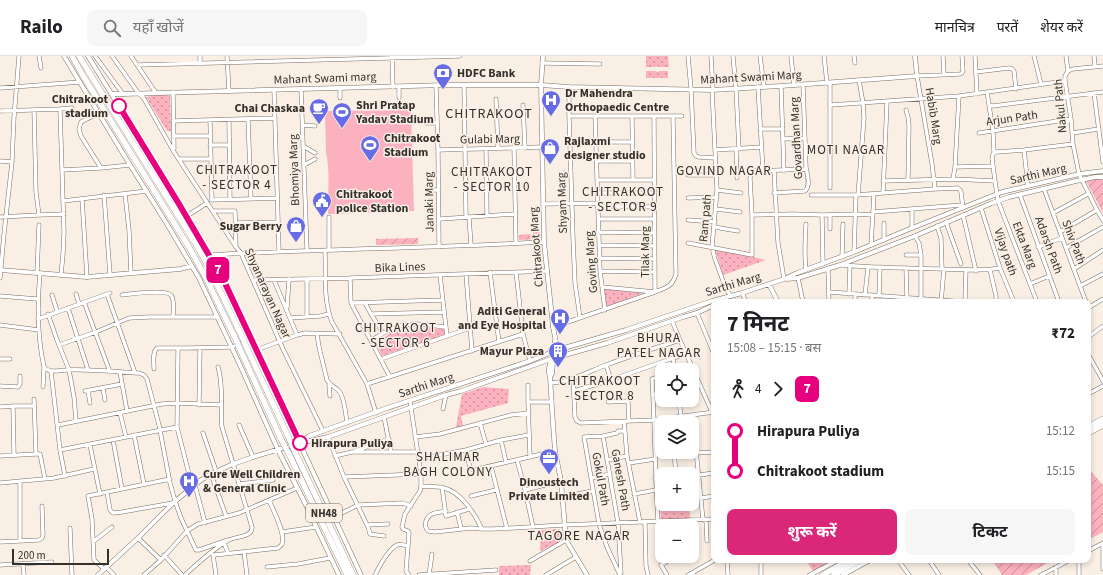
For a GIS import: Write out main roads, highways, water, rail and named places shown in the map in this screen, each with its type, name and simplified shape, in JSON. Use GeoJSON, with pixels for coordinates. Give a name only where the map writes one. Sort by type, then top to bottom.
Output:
{"type":"FeatureCollection","features":[{"type":"Feature","properties":{"kind":"highway","name":"NH48"},"geometry":{"type":"LineString","coordinates":[[72,56],[197,261],[347,575]]}},
{"type":"Feature","properties":{"kind":"highway","name":"NH48"},"geometry":{"type":"LineString","coordinates":[[79,56],[200,251],[353,575]]}},
{"type":"Feature","properties":{"kind":"highway"},"geometry":{"type":"LineString","coordinates":[[1091,424],[1103,418]]}},
{"type":"Feature","properties":{"kind":"highway"},"geometry":{"type":"LineString","coordinates":[[1091,431],[1103,425]]}},
{"type":"Feature","properties":{"kind":"highway"},"geometry":{"type":"LineString","coordinates":[[834,575],[855,563]]}},
{"type":"Feature","properties":{"kind":"highway"},"geometry":{"type":"LineString","coordinates":[[823,575],[833,564]]}},
{"type":"Feature","properties":{"kind":"place","name":"HDFC Bank"},"geometry":{"type":"Point","coordinates":[443,90]}},
{"type":"Feature","properties":{"kind":"place","name":"Chitrakoot stadium"},"geometry":{"type":"Point","coordinates":[119,106]}},
{"type":"Feature","properties":{"kind":"place","name":"Dr Mahendra Orthopaedic Centre"},"geometry":{"type":"Point","coordinates":[551,117]}},
{"type":"Feature","properties":{"kind":"place","name":"Chai Chaskaa"},"geometry":{"type":"Point","coordinates":[319,125]}},
{"type":"Feature","properties":{"kind":"place","name":"Shri Pratap Yadav Stadium"},"geometry":{"type":"Point","coordinates":[342,129]}},
{"type":"Feature","properties":{"kind":"place","name":"Chitrakoot Stadium"},"geometry":{"type":"Point","coordinates":[370,162]}},
{"type":"Feature","properties":{"kind":"place","name":"Rajlaxmi designer studio"},"geometry":{"type":"Point","coordinates":[550,165]}},
{"type":"Feature","properties":{"kind":"place","name":"Chitrakoot police Station"},"geometry":{"type":"Point","coordinates":[322,218]}},
{"type":"Feature","properties":{"kind":"place","name":"Sugar Berry"},"geometry":{"type":"Point","coordinates":[296,243]}},
{"type":"Feature","properties":{"kind":"place","name":"Aditi General and Eye Hospital"},"geometry":{"type":"Point","coordinates":[560,335]}},
{"type":"Feature","properties":{"kind":"place","name":"Mayur Plaza"},"geometry":{"type":"Point","coordinates":[558,368]}},
{"type":"Feature","properties":{"kind":"place","name":"Hirapura Puliya"},"geometry":{"type":"Point","coordinates":[300,443]}},
{"type":"Feature","properties":{"kind":"place","name":"Dinoustech Private Limited"},"geometry":{"type":"Point","coordinates":[549,475]}},
{"type":"Feature","properties":{"kind":"place","name":"Cure Well Children & General Clinic"},"geometry":{"type":"Point","coordinates":[189,498]}},
{"type":"Feature","properties":{"kind":"district","name":"CHITRAKOOT"},"geometry":{"type":"Point","coordinates":[489,113]}},
{"type":"Feature","properties":{"kind":"district","name":"MOTI NAGAR"},"geometry":{"type":"Point","coordinates":[846,149]}},
{"type":"Feature","properties":{"kind":"district","name":"GOVIND NAGAR"},"geometry":{"type":"Point","coordinates":[724,170]}},
{"type":"Feature","properties":{"kind":"district","name":"CHITRAKOOT - SECTOR 4"},"geometry":{"type":"Point","coordinates":[237,176]}},
{"type":"Feature","properties":{"kind":"district","name":"CHITRAKOOT - SECTOR 10"},"geometry":{"type":"Point","coordinates":[492,178]}},
{"type":"Feature","properties":{"kind":"district","name":"CHITRAKOOT - SECTOR 9"},"geometry":{"type":"Point","coordinates":[623,198]}},
{"type":"Feature","properties":{"kind":"district","name":"CHITRAKOOT - SECTOR 6"},"geometry":{"type":"Point","coordinates":[396,334]}},
{"type":"Feature","properties":{"kind":"district","name":"BHURA PATEL NAGAR"},"geometry":{"type":"Point","coordinates":[659,344]}},
{"type":"Feature","properties":{"kind":"district","name":"CHITRAKOOT - SECTOR 8"},"geometry":{"type":"Point","coordinates":[600,388]}},
{"type":"Feature","properties":{"kind":"district","name":"SHALIMAR BAGH COLONY"},"geometry":{"type":"Point","coordinates":[448,464]}},
{"type":"Feature","properties":{"kind":"district","name":"TAGORE NAGAR"},"geometry":{"type":"Point","coordinates":[579,535]}}]}
